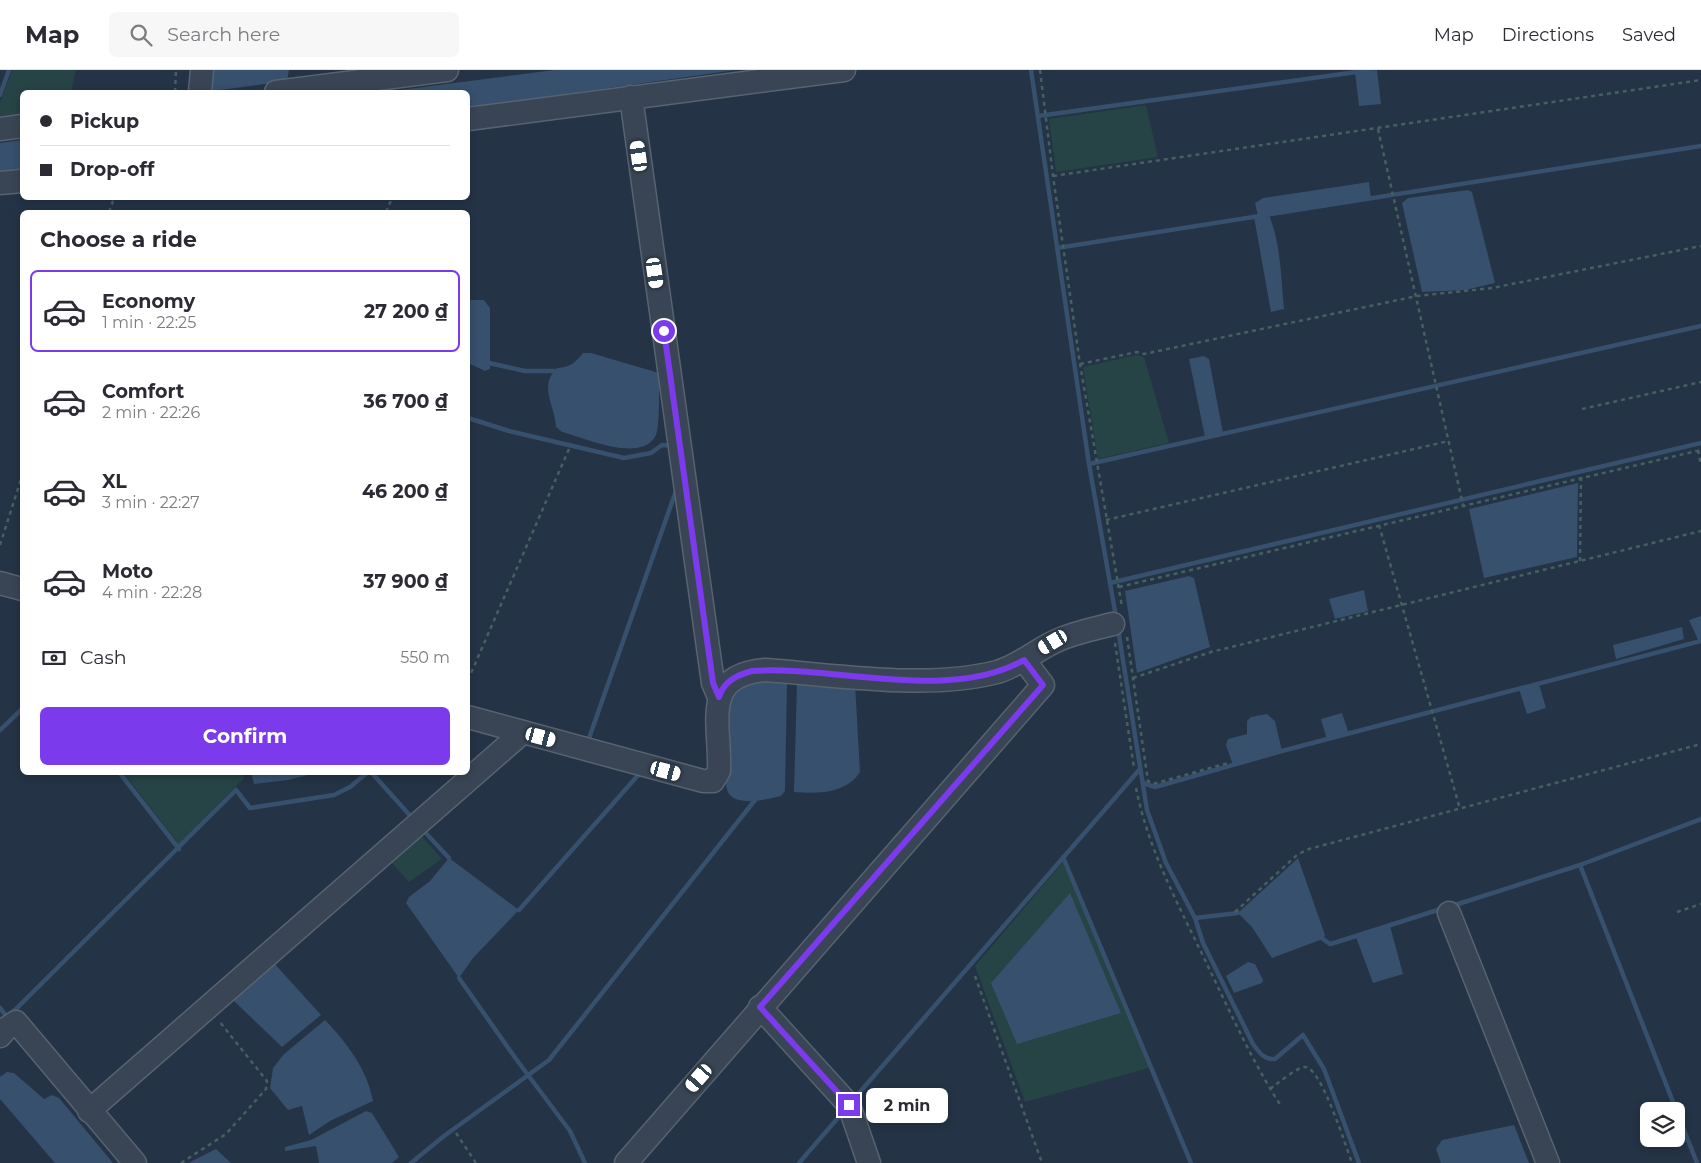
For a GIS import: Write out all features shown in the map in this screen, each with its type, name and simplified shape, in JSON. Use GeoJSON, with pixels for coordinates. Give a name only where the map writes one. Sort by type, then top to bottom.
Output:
{"type":"FeatureCollection","features":[{"type":"Feature","properties":{"kind":"street"},"geometry":{"type":"LineString","coordinates":[[200,90],[202,70]]}},
{"type":"Feature","properties":{"kind":"street"},"geometry":{"type":"LineString","coordinates":[[289,90],[393,74],[446,70]]}},
{"type":"Feature","properties":{"kind":"street"},"geometry":{"type":"LineString","coordinates":[[470,120],[844,70]]}},
{"type":"Feature","properties":{"kind":"street"},"geometry":{"type":"LineString","coordinates":[[470,718],[703,781],[713,781],[719,771],[719,697],[713,683],[630,97]]}},
{"type":"Feature","properties":{"kind":"street"},"geometry":{"type":"LineString","coordinates":[[0,129],[20,126]]}},
{"type":"Feature","properties":{"kind":"street"},"geometry":{"type":"LineString","coordinates":[[0,183],[20,181]]}},
{"type":"Feature","properties":{"kind":"street"},"geometry":{"type":"LineString","coordinates":[[0,583],[20,588]]}},
{"type":"Feature","properties":{"kind":"street"},"geometry":{"type":"LineString","coordinates":[[719,697],[725,685],[741,674],[752,671],[941,680],[998,671],[1024,660],[1060,639],[1121,624]]}},
{"type":"Feature","properties":{"kind":"street"},"geometry":{"type":"LineString","coordinates":[[626,1163],[760,1007],[1043,685],[1024,660]]}},
{"type":"Feature","properties":{"kind":"street"},"geometry":{"type":"LineString","coordinates":[[89,1110],[523,732]]}},
{"type":"Feature","properties":{"kind":"street"},"geometry":{"type":"LineString","coordinates":[[1449,913],[1548,1163]]}},
{"type":"Feature","properties":{"kind":"street"},"geometry":{"type":"LineString","coordinates":[[760,1007],[849,1105],[869,1163]]}},
{"type":"Feature","properties":{"kind":"street"},"geometry":{"type":"LineString","coordinates":[[2,1028],[16,1022],[135,1163]]}},
{"type":"Feature","properties":{"kind":"path"},"geometry":{"type":"LineString","coordinates":[[175,90],[176,70]]}},
{"type":"Feature","properties":{"kind":"path"},"geometry":{"type":"LineString","coordinates":[[1040,70],[1080,364],[1119,587],[1134,768]]}},
{"type":"Feature","properties":{"kind":"path"},"geometry":{"type":"LineString","coordinates":[[1053,176],[1701,80]]}},
{"type":"Feature","properties":{"kind":"path"},"geometry":{"type":"LineString","coordinates":[[1378,129],[1463,504]]}},
{"type":"Feature","properties":{"kind":"path"},"geometry":{"type":"LineString","coordinates":[[1080,364],[1137,352],[1144,354],[1417,296],[1492,288],[1701,246]]}},
{"type":"Feature","properties":{"kind":"path"},"geometry":{"type":"LineString","coordinates":[[1582,409],[1701,382]]}},
{"type":"Feature","properties":{"kind":"path"},"geometry":{"type":"LineString","coordinates":[[1106,520],[1449,441]]}},
{"type":"Feature","properties":{"kind":"path"},"geometry":{"type":"LineString","coordinates":[[470,675],[569,449]]}},
{"type":"Feature","properties":{"kind":"path"},"geometry":{"type":"LineString","coordinates":[[1119,587],[1463,504],[1700,450],[1701,464]]}},
{"type":"Feature","properties":{"kind":"path"},"geometry":{"type":"LineString","coordinates":[[1580,561],[1581,477]]}},
{"type":"Feature","properties":{"kind":"path"},"geometry":{"type":"LineString","coordinates":[[0,545],[20,482]]}},
{"type":"Feature","properties":{"kind":"path"},"geometry":{"type":"LineString","coordinates":[[1379,525],[1460,810]]}},
{"type":"Feature","properties":{"kind":"path"},"geometry":{"type":"LineString","coordinates":[[1133,678],[1211,652],[1701,531]]}},
{"type":"Feature","properties":{"kind":"path"},"geometry":{"type":"LineString","coordinates":[[1121,624],[1133,678],[1148,781],[1153,784],[1228,763]]}},
{"type":"Feature","properties":{"kind":"path"},"geometry":{"type":"LineString","coordinates":[[1235,912],[1298,854],[1309,849],[1701,744]]}},
{"type":"Feature","properties":{"kind":"path"},"geometry":{"type":"LineString","coordinates":[[1136,788],[1142,819],[1160,866],[1243,1040],[1281,1106]]}},
{"type":"Feature","properties":{"kind":"path"},"geometry":{"type":"LineString","coordinates":[[1677,912],[1701,904]]}},
{"type":"Feature","properties":{"kind":"path"},"geometry":{"type":"LineString","coordinates":[[974,976],[1042,1163]]}},
{"type":"Feature","properties":{"kind":"path"},"geometry":{"type":"LineString","coordinates":[[181,1163],[226,1134],[266,1089],[267,1082],[207,1008]]}},
{"type":"Feature","properties":{"kind":"path"},"geometry":{"type":"LineString","coordinates":[[1270,1089],[1300,1068],[1307,1067],[1312,1071],[1326,1094],[1352,1163]]}},
{"type":"Feature","properties":{"kind":"path"},"geometry":{"type":"LineString","coordinates":[[456,1133],[476,1163]]}},
{"type":"Feature","properties":{"kind":"green space"},"geometry":{"type":"Polygon","coordinates":[[[12,70],[76,70],[71,90],[20,90],[20,115],[0,118],[0,103],[12,70]]]}},
{"type":"Feature","properties":{"kind":"green space"},"geometry":{"type":"Polygon","coordinates":[[[1146,105],[1158,157],[1056,172],[1049,119],[1146,105]]]}},
{"type":"Feature","properties":{"kind":"green space"},"geometry":{"type":"Polygon","coordinates":[[[1137,355],[1144,357],[1169,443],[1098,459],[1083,367],[1137,355]]]}},
{"type":"Feature","properties":{"kind":"green space"},"geometry":{"type":"Polygon","coordinates":[[[126,775],[243,775],[244,778],[179,845],[126,775]]]}},
{"type":"Feature","properties":{"kind":"green space"},"geometry":{"type":"Polygon","coordinates":[[[418,832],[442,859],[409,882],[389,860],[418,832]]]}},
{"type":"Feature","properties":{"kind":"green space"},"geometry":{"type":"Polygon","coordinates":[[[1063,862],[1149,1068],[1025,1102],[975,966],[1063,862]]]}},
{"type":"Feature","properties":{"kind":"water"},"geometry":{"type":"Polygon","coordinates":[[[208,70],[289,70],[287,81],[220,90],[209,89],[208,70]]]}},
{"type":"Feature","properties":{"kind":"water"},"geometry":{"type":"Polygon","coordinates":[[[554,70],[736,70],[470,108],[470,90],[400,90],[554,70]]]}},
{"type":"Feature","properties":{"kind":"water"},"geometry":{"type":"Polygon","coordinates":[[[1377,70],[1381,104],[1359,106],[1355,72],[1377,70]]]}},
{"type":"Feature","properties":{"kind":"water"},"geometry":{"type":"Polygon","coordinates":[[[20,140],[20,172],[0,175],[0,143],[20,140]]]}},
{"type":"Feature","properties":{"kind":"water"},"geometry":{"type":"Polygon","coordinates":[[[1369,182],[1371,198],[1269,215],[1278,249],[1284,309],[1271,312],[1254,217],[1258,216],[1255,203],[1263,198],[1369,182]]]}},
{"type":"Feature","properties":{"kind":"water"},"geometry":{"type":"Polygon","coordinates":[[[1468,190],[1472,192],[1495,283],[1465,290],[1422,292],[1402,203],[1408,198],[1468,190]]]}},
{"type":"Feature","properties":{"kind":"water"},"geometry":{"type":"Polygon","coordinates":[[[470,300],[484,300],[490,308],[490,369],[485,371],[470,364],[470,300]]]}},
{"type":"Feature","properties":{"kind":"water"},"geometry":{"type":"Polygon","coordinates":[[[583,353],[591,353],[659,373],[657,430],[656,435],[649,443],[639,448],[612,447],[562,432],[556,427],[548,389],[551,375],[557,368],[572,364],[583,353]]]}},
{"type":"Feature","properties":{"kind":"water"},"geometry":{"type":"Polygon","coordinates":[[[1204,356],[1209,359],[1223,433],[1205,437],[1189,359],[1204,356]]]}},
{"type":"Feature","properties":{"kind":"water"},"geometry":{"type":"Polygon","coordinates":[[[1578,483],[1577,557],[1484,578],[1469,509],[1578,483]]]}},
{"type":"Feature","properties":{"kind":"water"},"geometry":{"type":"Polygon","coordinates":[[[1189,576],[1194,578],[1210,647],[1137,673],[1125,591],[1189,576]]]}},
{"type":"Feature","properties":{"kind":"water"},"geometry":{"type":"Polygon","coordinates":[[[1364,590],[1368,611],[1335,619],[1329,599],[1364,590]]]}},
{"type":"Feature","properties":{"kind":"water"},"geometry":{"type":"Polygon","coordinates":[[[1701,616],[1701,641],[1699,642],[1689,620],[1701,616]]]}},
{"type":"Feature","properties":{"kind":"water"},"geometry":{"type":"Polygon","coordinates":[[[1682,627],[1684,639],[1616,659],[1613,645],[1682,627]]]}},
{"type":"Feature","properties":{"kind":"water"},"geometry":{"type":"Polygon","coordinates":[[[774,680],[787,683],[785,791],[781,796],[769,799],[740,800],[729,794],[725,777],[728,698],[746,683],[774,680]]]}},
{"type":"Feature","properties":{"kind":"water"},"geometry":{"type":"Polygon","coordinates":[[[797,681],[855,683],[860,772],[847,785],[839,789],[812,793],[794,792],[797,681]]]}},
{"type":"Feature","properties":{"kind":"water"},"geometry":{"type":"Polygon","coordinates":[[[1539,684],[1546,708],[1527,714],[1519,689],[1539,684]]]}},
{"type":"Feature","properties":{"kind":"water"},"geometry":{"type":"Polygon","coordinates":[[[1342,713],[1349,734],[1327,740],[1321,719],[1342,713]]]}},
{"type":"Feature","properties":{"kind":"water"},"geometry":{"type":"Polygon","coordinates":[[[1267,714],[1275,721],[1282,751],[1233,765],[1226,745],[1228,739],[1247,734],[1247,721],[1251,717],[1267,714]]]}},
{"type":"Feature","properties":{"kind":"water"},"geometry":{"type":"Polygon","coordinates":[[[252,775],[308,775],[288,780],[254,784],[252,775]]]}},
{"type":"Feature","properties":{"kind":"water"},"geometry":{"type":"Polygon","coordinates":[[[449,858],[519,910],[473,958],[459,978],[406,903],[409,897],[430,881],[449,858]]]}},
{"type":"Feature","properties":{"kind":"water"},"geometry":{"type":"Polygon","coordinates":[[[1298,858],[1325,935],[1323,939],[1272,958],[1252,927],[1238,913],[1298,858]]]}},
{"type":"Feature","properties":{"kind":"water"},"geometry":{"type":"Polygon","coordinates":[[[1070,893],[1121,1013],[1017,1044],[991,983],[1070,893]]]}},
{"type":"Feature","properties":{"kind":"water"},"geometry":{"type":"Polygon","coordinates":[[[1390,926],[1403,974],[1373,983],[1356,937],[1390,926]]]}},
{"type":"Feature","properties":{"kind":"water"},"geometry":{"type":"Polygon","coordinates":[[[273,962],[321,1015],[282,1047],[233,1000],[273,962]]]}},
{"type":"Feature","properties":{"kind":"water"},"geometry":{"type":"Polygon","coordinates":[[[1248,962],[1255,964],[1263,980],[1262,983],[1234,993],[1226,976],[1248,962]]]}},
{"type":"Feature","properties":{"kind":"water"},"geometry":{"type":"Polygon","coordinates":[[[325,1020],[341,1038],[361,1067],[373,1101],[330,1121],[309,1135],[302,1106],[288,1110],[270,1088],[273,1068],[284,1054],[325,1020]]]}},
{"type":"Feature","properties":{"kind":"water"},"geometry":{"type":"Polygon","coordinates":[[[7,1072],[14,1073],[44,1099],[52,1095],[59,1098],[113,1163],[55,1163],[0,1099],[0,1077],[7,1072]]]}},
{"type":"Feature","properties":{"kind":"water"},"geometry":{"type":"Polygon","coordinates":[[[366,1111],[372,1113],[399,1157],[392,1163],[319,1163],[316,1146],[285,1151],[285,1147],[311,1140],[366,1111]]]}},
{"type":"Feature","properties":{"kind":"water"},"geometry":{"type":"Polygon","coordinates":[[[1514,1125],[1529,1163],[1441,1163],[1436,1149],[1442,1140],[1514,1125]]]}},
{"type":"Feature","properties":{"kind":"water"},"geometry":{"type":"Polygon","coordinates":[[[216,1149],[231,1163],[190,1163],[192,1161],[216,1149]]]}},
{"type":"Feature","properties":{"kind":"waterway"},"geometry":{"type":"LineString","coordinates":[[0,95],[9,70]]}},
{"type":"Feature","properties":{"kind":"waterway"},"geometry":{"type":"LineString","coordinates":[[1031,70],[1089,464],[1116,617]]}},
{"type":"Feature","properties":{"kind":"waterway"},"geometry":{"type":"LineString","coordinates":[[1038,116],[1371,70]]}},
{"type":"Feature","properties":{"kind":"waterway"},"geometry":{"type":"LineString","coordinates":[[1057,248],[1701,146]]}},
{"type":"Feature","properties":{"kind":"waterway"},"geometry":{"type":"LineString","coordinates":[[1089,464],[1701,326]]}},
{"type":"Feature","properties":{"kind":"waterway"},"geometry":{"type":"LineString","coordinates":[[489,363],[525,371],[554,371]]}},
{"type":"Feature","properties":{"kind":"waterway"},"geometry":{"type":"LineString","coordinates":[[470,419],[509,431],[624,458],[651,453],[662,445],[673,446]]}},
{"type":"Feature","properties":{"kind":"waterway"},"geometry":{"type":"LineString","coordinates":[[1110,583],[1701,443]]}},
{"type":"Feature","properties":{"kind":"waterway"},"geometry":{"type":"LineString","coordinates":[[588,741],[677,488]]}},
{"type":"Feature","properties":{"kind":"waterway"},"geometry":{"type":"LineString","coordinates":[[1118,629],[1147,810],[1166,863],[1195,918],[1203,943],[1253,1044],[1265,1057],[1275,1059],[1303,1035],[1324,1069],[1359,1163]]}},
{"type":"Feature","properties":{"kind":"waterway"},"geometry":{"type":"LineString","coordinates":[[1143,783],[1155,787],[1282,751],[1701,641]]}},
{"type":"Feature","properties":{"kind":"waterway"},"geometry":{"type":"LineString","coordinates":[[0,730],[20,711]]}},
{"type":"Feature","properties":{"kind":"waterway"},"geometry":{"type":"LineString","coordinates":[[853,1100],[1140,769]]}},
{"type":"Feature","properties":{"kind":"waterway"},"geometry":{"type":"LineString","coordinates":[[519,910],[640,773]]}},
{"type":"Feature","properties":{"kind":"waterway"},"geometry":{"type":"LineString","coordinates":[[121,775],[179,849]]}},
{"type":"Feature","properties":{"kind":"waterway"},"geometry":{"type":"LineString","coordinates":[[0,1008],[7,1017],[16,1009],[236,790],[250,808],[334,795],[350,787],[364,775]]}},
{"type":"Feature","properties":{"kind":"waterway"},"geometry":{"type":"LineString","coordinates":[[374,775],[414,820]]}},
{"type":"Feature","properties":{"kind":"waterway"},"geometry":{"type":"LineString","coordinates":[[411,1163],[444,1136],[549,1060],[755,800]]}},
{"type":"Feature","properties":{"kind":"waterway"},"geometry":{"type":"LineString","coordinates":[[1452,906],[1580,865],[1701,819]]}},
{"type":"Feature","properties":{"kind":"waterway"},"geometry":{"type":"LineString","coordinates":[[422,829],[449,858]]}},
{"type":"Feature","properties":{"kind":"waterway"},"geometry":{"type":"LineString","coordinates":[[1063,857],[1191,1163]]}},
{"type":"Feature","properties":{"kind":"waterway"},"geometry":{"type":"LineString","coordinates":[[1580,865],[1697,1163]]}},
{"type":"Feature","properties":{"kind":"waterway"},"geometry":{"type":"LineString","coordinates":[[1323,939],[1330,944],[1444,908]]}},
{"type":"Feature","properties":{"kind":"waterway"},"geometry":{"type":"LineString","coordinates":[[1195,918],[1238,913]]}},
{"type":"Feature","properties":{"kind":"waterway"},"geometry":{"type":"LineString","coordinates":[[459,978],[570,1131],[585,1163]]}},
{"type":"Feature","properties":{"kind":"waterway"},"geometry":{"type":"LineString","coordinates":[[799,1163],[843,1112]]}},
{"type":"Feature","properties":{"kind":"route"},"geometry":{"type":"LineString","coordinates":[[664,331],[713,683],[719,697],[725,685],[731,680],[741,674],[752,671],[765,670],[910,680],[941,680],[973,677],[998,671],[1024,660],[1043,685],[760,1007],[849,1105]]}}]}
